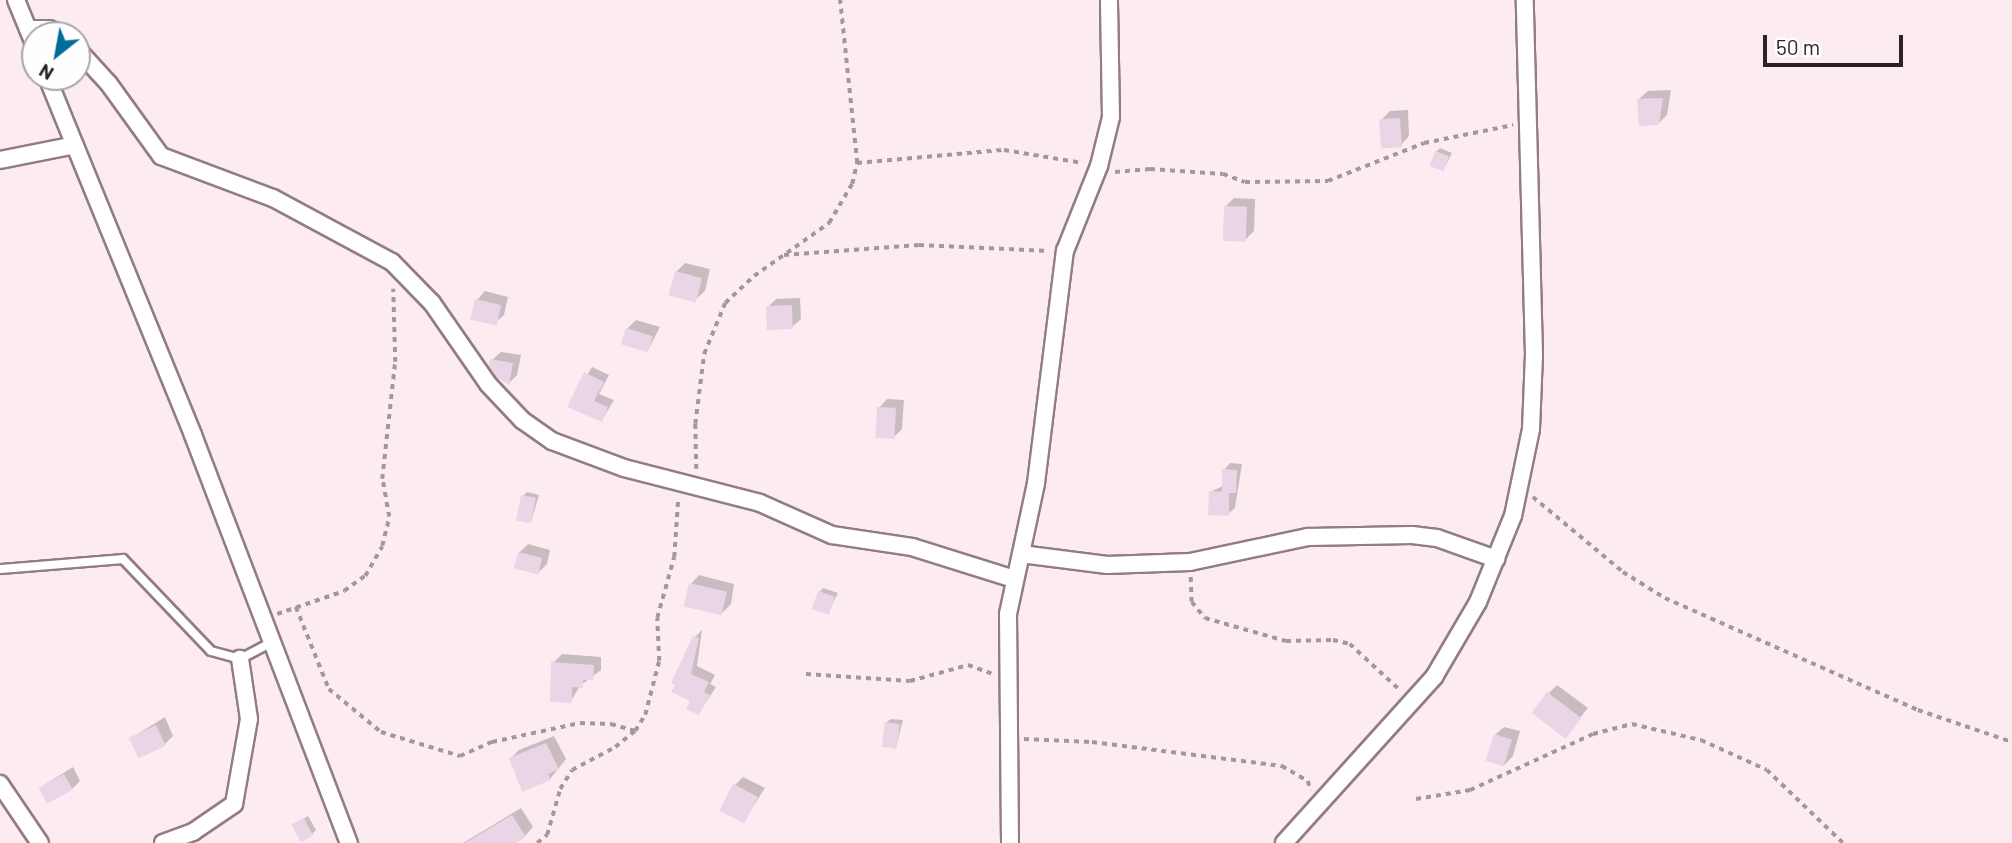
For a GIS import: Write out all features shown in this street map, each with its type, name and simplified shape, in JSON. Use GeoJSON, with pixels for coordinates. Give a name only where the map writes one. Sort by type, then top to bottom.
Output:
{"type":"FeatureCollection","features":[{"type":"Feature","properties":{"kind":"street"},"geometry":{"type":"LineString","coordinates":[[16,0],[25,21]]}},
{"type":"Feature","properties":{"kind":"street"},"geometry":{"type":"LineString","coordinates":[[1010,843],[1006,683],[1014,579],[1036,483],[1065,251],[1097,172],[1111,117],[1109,0]]}},
{"type":"Feature","properties":{"kind":"street"},"geometry":{"type":"LineString","coordinates":[[1284,843],[1434,677],[1478,602],[1513,516],[1531,429],[1534,355],[1525,0]]}},
{"type":"Feature","properties":{"kind":"street"},"geometry":{"type":"LineString","coordinates":[[91,64],[109,84],[161,156],[273,198],[392,262],[412,279],[488,384],[522,419],[552,441],[589,457],[697,489],[760,503],[832,535],[912,547],[1014,579]]}},
{"type":"Feature","properties":{"kind":"street"},"geometry":{"type":"LineString","coordinates":[[53,91],[274,640],[349,843]]}},
{"type":"Feature","properties":{"kind":"street"},"geometry":{"type":"LineString","coordinates":[[0,160],[75,145]]}},
{"type":"Feature","properties":{"kind":"street"},"geometry":{"type":"LineString","coordinates":[[1021,554],[1107,565],[1190,562],[1308,537],[1412,534],[1437,538],[1496,559]]}},
{"type":"Feature","properties":{"kind":"street"},"geometry":{"type":"LineString","coordinates":[[163,843],[193,832],[234,804],[249,719],[240,659]]}},
{"type":"Feature","properties":{"kind":"street"},"geometry":{"type":"LineString","coordinates":[[0,784],[40,843]]}},
{"type":"Feature","properties":{"kind":"lane"},"geometry":{"type":"LineString","coordinates":[[0,569],[123,559],[211,651],[240,659],[274,640]]}},
{"type":"Feature","properties":{"kind":"path"},"geometry":{"type":"LineString","coordinates":[[697,489],[695,424],[704,354],[725,303],[829,223],[844,202],[857,163],[840,0]]}},
{"type":"Feature","properties":{"kind":"path"},"geometry":{"type":"LineString","coordinates":[[857,163],[1004,150],[1097,172],[1150,169],[1206,172],[1245,182],[1328,181],[1424,144],[1528,122]]}},
{"type":"Feature","properties":{"kind":"path"},"geometry":{"type":"LineString","coordinates":[[783,256],[919,245],[1065,251]]}},
{"type":"Feature","properties":{"kind":"path"},"geometry":{"type":"LineString","coordinates":[[265,619],[344,591],[365,576],[382,546],[389,517],[382,479],[394,362],[392,262]]}},
{"type":"Feature","properties":{"kind":"path"},"geometry":{"type":"LineString","coordinates":[[537,843],[547,835],[560,789],[572,770],[635,731],[645,715],[659,661],[659,605],[674,557],[679,508],[675,482]]}},
{"type":"Feature","properties":{"kind":"path"},"geometry":{"type":"LineString","coordinates":[[1518,484],[1623,572],[1665,598],[1919,710],[2012,742]]}},
{"type":"Feature","properties":{"kind":"path"},"geometry":{"type":"LineString","coordinates":[[1190,562],[1192,602],[1205,618],[1286,641],[1333,640],[1350,644],[1400,689],[1406,709]]}},
{"type":"Feature","properties":{"kind":"path"},"geometry":{"type":"LineString","coordinates":[[296,607],[328,689],[381,732],[460,756],[492,742],[580,723],[611,724],[635,731]]}},
{"type":"Feature","properties":{"kind":"path"},"geometry":{"type":"LineString","coordinates":[[806,674],[910,681],[968,665],[1006,683]]}},
{"type":"Feature","properties":{"kind":"path"},"geometry":{"type":"LineString","coordinates":[[1416,799],[1470,790],[1593,734],[1632,724],[1701,740],[1767,769],[1843,843]]}},
{"type":"Feature","properties":{"kind":"path"},"geometry":{"type":"LineString","coordinates":[[1007,738],[1092,742],[1282,766],[1308,781],[1313,808]]}},
{"type":"Feature","properties":{"kind":"building"},"geometry":{"type":"Polygon","coordinates":[[[1663,98],[1659,125],[1639,126],[1637,99],[1663,98]]]}},
{"type":"Feature","properties":{"kind":"building"},"geometry":{"type":"Polygon","coordinates":[[[1400,118],[1402,147],[1381,148],[1379,119],[1400,118]]]}},
{"type":"Feature","properties":{"kind":"building"},"geometry":{"type":"Polygon","coordinates":[[[1435,151],[1449,156],[1444,171],[1430,166],[1435,151]]]}},
{"type":"Feature","properties":{"kind":"building"},"geometry":{"type":"Polygon","coordinates":[[[1224,206],[1247,207],[1246,242],[1223,241],[1224,206]]]}},
{"type":"Feature","properties":{"kind":"building"},"geometry":{"type":"Polygon","coordinates":[[[675,271],[702,278],[696,302],[669,295],[675,271]]]}},
{"type":"Feature","properties":{"kind":"building"},"geometry":{"type":"Polygon","coordinates":[[[475,299],[501,305],[497,326],[470,319],[475,299]]]}},
{"type":"Feature","properties":{"kind":"building"},"geometry":{"type":"Polygon","coordinates":[[[792,305],[793,329],[767,330],[766,306],[792,305]]]}},
{"type":"Feature","properties":{"kind":"building"},"geometry":{"type":"Polygon","coordinates":[[[626,328],[653,336],[648,352],[621,344],[626,328]]]}},
{"type":"Feature","properties":{"kind":"building"},"geometry":{"type":"Polygon","coordinates":[[[490,359],[513,363],[509,385],[496,377],[489,367],[490,359]]]}},
{"type":"Feature","properties":{"kind":"building"},"geometry":{"type":"Polygon","coordinates":[[[584,372],[604,382],[594,401],[608,407],[602,422],[567,407],[584,372]]]}},
{"type":"Feature","properties":{"kind":"building"},"geometry":{"type":"Polygon","coordinates":[[[877,407],[896,408],[894,439],[875,438],[877,407]]]}},
{"type":"Feature","properties":{"kind":"building"},"geometry":{"type":"Polygon","coordinates":[[[1222,469],[1237,470],[1236,493],[1229,493],[1229,516],[1208,515],[1209,491],[1222,492],[1222,469]]]}},
{"type":"Feature","properties":{"kind":"building"},"geometry":{"type":"Polygon","coordinates":[[[521,495],[536,498],[531,523],[516,521],[521,495]]]}},
{"type":"Feature","properties":{"kind":"building"},"geometry":{"type":"Polygon","coordinates":[[[518,552],[542,558],[538,575],[514,568],[518,552]]]}},
{"type":"Feature","properties":{"kind":"building"},"geometry":{"type":"Polygon","coordinates":[[[689,583],[727,592],[722,615],[684,606],[689,583]]]}},
{"type":"Feature","properties":{"kind":"building"},"geometry":{"type":"Polygon","coordinates":[[[818,591],[835,597],[829,615],[812,609],[818,591]]]}},
{"type":"Feature","properties":{"kind":"building"},"geometry":{"type":"Polygon","coordinates":[[[693,636],[699,638],[691,674],[709,682],[704,692],[710,695],[699,715],[686,709],[690,701],[671,692],[675,685],[671,683],[693,636]]]}},
{"type":"Feature","properties":{"kind":"building"},"geometry":{"type":"Polygon","coordinates":[[[551,662],[594,665],[593,680],[583,680],[583,688],[572,687],[572,703],[550,702],[551,662]]]}},
{"type":"Feature","properties":{"kind":"building"},"geometry":{"type":"Polygon","coordinates":[[[1547,692],[1581,718],[1566,739],[1531,713],[1547,692]]]}},
{"type":"Feature","properties":{"kind":"building"},"geometry":{"type":"Polygon","coordinates":[[[885,722],[900,724],[896,749],[882,747],[885,722]]]}},
{"type":"Feature","properties":{"kind":"building"},"geometry":{"type":"Polygon","coordinates":[[[156,725],[166,746],[139,759],[129,738],[156,725]]]}},
{"type":"Feature","properties":{"kind":"building"},"geometry":{"type":"Polygon","coordinates":[[[1494,734],[1512,740],[1503,767],[1485,761],[1494,734]]]}},
{"type":"Feature","properties":{"kind":"building"},"geometry":{"type":"Polygon","coordinates":[[[546,743],[559,769],[548,774],[551,780],[522,792],[509,758],[546,743]]]}},
{"type":"Feature","properties":{"kind":"building"},"geometry":{"type":"Polygon","coordinates":[[[64,774],[73,790],[47,804],[39,788],[64,774]]]}},
{"type":"Feature","properties":{"kind":"building"},"geometry":{"type":"Polygon","coordinates":[[[733,784],[758,797],[744,823],[719,811],[733,784]]]}},
{"type":"Feature","properties":{"kind":"building"},"geometry":{"type":"Polygon","coordinates":[[[512,815],[526,837],[516,843],[465,843],[512,815]]]}},
{"type":"Feature","properties":{"kind":"building"},"geometry":{"type":"Polygon","coordinates":[[[304,818],[313,836],[301,842],[292,824],[304,818]]]}}]}
